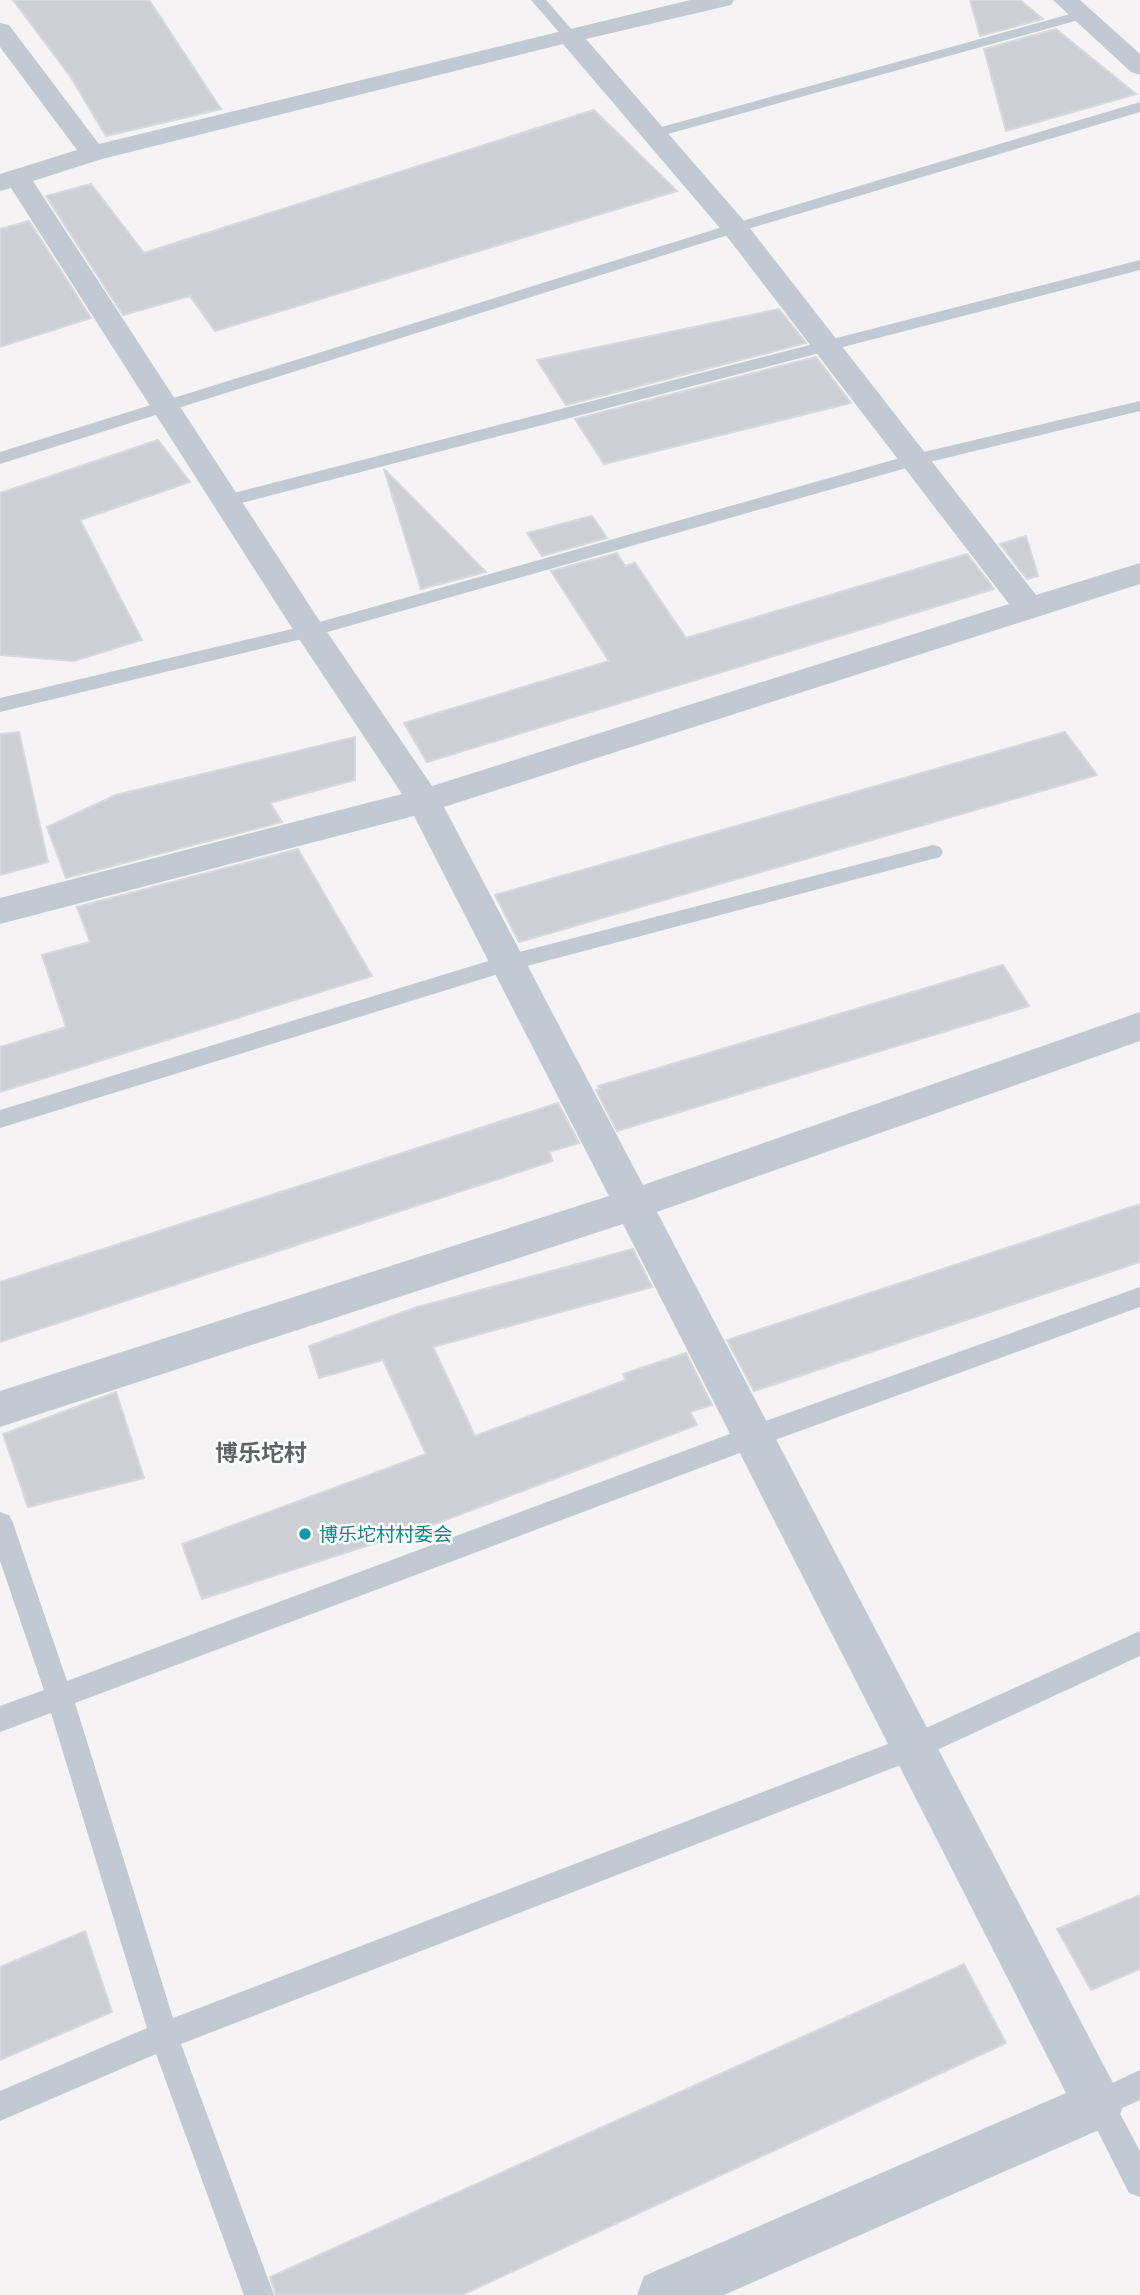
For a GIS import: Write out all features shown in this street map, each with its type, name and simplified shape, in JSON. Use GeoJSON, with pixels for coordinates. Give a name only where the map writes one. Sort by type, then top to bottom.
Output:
{"type":"FeatureCollection","features":[{"type":"Feature","properties":{"kind":"street"},"geometry":{"type":"LineString","coordinates":[[663,2295],[1120,2095],[914,1747],[424,801],[165,407],[9,181],[93,153],[569,35],[722,0]]}},
{"type":"Feature","properties":{"kind":"street"},"geometry":{"type":"LineString","coordinates":[[1073,8],[1140,67]]}},
{"type":"Feature","properties":{"kind":"street"},"geometry":{"type":"LineString","coordinates":[[0,30],[93,153]]}},
{"type":"Feature","properties":{"kind":"street"},"geometry":{"type":"LineString","coordinates":[[569,35],[735,228],[1030,609]]}},
{"type":"Feature","properties":{"kind":"street"},"geometry":{"type":"LineString","coordinates":[[0,911],[424,801],[1140,572]]}},
{"type":"Feature","properties":{"kind":"street"},"geometry":{"type":"LineString","coordinates":[[0,1409],[632,1205],[1140,1026]]}},
{"type":"Feature","properties":{"kind":"lane"},"geometry":{"type":"LineString","coordinates":[[538,0],[569,35]]}},
{"type":"Feature","properties":{"kind":"lane"},"geometry":{"type":"LineString","coordinates":[[652,134],[1073,8]]}},
{"type":"Feature","properties":{"kind":"lane"},"geometry":{"type":"LineString","coordinates":[[0,458],[735,228],[1140,107]]}},
{"type":"Feature","properties":{"kind":"lane"},"geometry":{"type":"LineString","coordinates":[[226,501],[1140,265]]}},
{"type":"Feature","properties":{"kind":"lane"},"geometry":{"type":"LineString","coordinates":[[0,705],[310,631],[913,460],[1140,406]]}},
{"type":"Feature","properties":{"kind":"lane"},"geometry":{"type":"LineString","coordinates":[[0,1119],[508,963],[933,852]]}},
{"type":"Feature","properties":{"kind":"lane"},"geometry":{"type":"LineString","coordinates":[[0,1719],[752,1437],[1140,1297]]}},
{"type":"Feature","properties":{"kind":"lane"},"geometry":{"type":"LineString","coordinates":[[0,1523],[59,1696],[164,2036],[259,2295]]}},
{"type":"Feature","properties":{"kind":"lane"},"geometry":{"type":"LineString","coordinates":[[0,2106],[164,2036],[914,1747],[1140,1643]]}},
{"type":"Feature","properties":{"kind":"lane"},"geometry":{"type":"LineString","coordinates":[[1120,2095],[1140,2182]]}},
{"type":"Feature","properties":{"kind":"building"},"geometry":{"type":"Polygon","coordinates":[[[13,0],[149,0],[221,109],[106,136],[70,76],[13,0]]]}},
{"type":"Feature","properties":{"kind":"building"},"geometry":{"type":"Polygon","coordinates":[[[970,0],[1020,0],[1043,19],[980,36],[970,0]]]}},
{"type":"Feature","properties":{"kind":"building"},"geometry":{"type":"Polygon","coordinates":[[[1056,29],[1136,94],[1006,131],[984,49],[1056,29]]]}},
{"type":"Feature","properties":{"kind":"building"},"geometry":{"type":"Polygon","coordinates":[[[594,110],[677,191],[215,331],[190,296],[123,315],[46,196],[91,184],[144,253],[594,110]]]}},
{"type":"Feature","properties":{"kind":"building"},"geometry":{"type":"Polygon","coordinates":[[[29,221],[91,318],[0,347],[0,229],[29,221]]]}},
{"type":"Feature","properties":{"kind":"building"},"geometry":{"type":"Polygon","coordinates":[[[779,309],[806,343],[566,405],[537,360],[779,309]]]}},
{"type":"Feature","properties":{"kind":"building"},"geometry":{"type":"Polygon","coordinates":[[[816,357],[851,403],[604,464],[575,419],[816,357]]]}},
{"type":"Feature","properties":{"kind":"building"},"geometry":{"type":"Polygon","coordinates":[[[158,440],[190,482],[80,520],[142,640],[74,661],[0,655],[0,493],[158,440]]]}},
{"type":"Feature","properties":{"kind":"building"},"geometry":{"type":"Polygon","coordinates":[[[384,469],[486,572],[421,589],[384,469]]]}},
{"type":"Feature","properties":{"kind":"building"},"geometry":{"type":"Polygon","coordinates":[[[592,516],[607,538],[542,556],[527,533],[592,516]]]}},
{"type":"Feature","properties":{"kind":"building"},"geometry":{"type":"Polygon","coordinates":[[[1026,536],[1038,576],[1027,579],[1000,544],[1026,536]]]}},
{"type":"Feature","properties":{"kind":"building"},"geometry":{"type":"Polygon","coordinates":[[[617,553],[625,566],[635,563],[686,638],[967,554],[994,589],[427,762],[404,723],[609,661],[551,571],[617,553]]]}},
{"type":"Feature","properties":{"kind":"building"},"geometry":{"type":"Polygon","coordinates":[[[19,732],[48,862],[0,875],[0,734],[19,732]]]}},
{"type":"Feature","properties":{"kind":"building"},"geometry":{"type":"Polygon","coordinates":[[[1065,732],[1097,775],[519,942],[495,895],[1065,732]]]}},
{"type":"Feature","properties":{"kind":"building"},"geometry":{"type":"Polygon","coordinates":[[[355,737],[355,780],[270,803],[282,822],[66,878],[47,827],[116,795],[355,737]]]}},
{"type":"Feature","properties":{"kind":"building"},"geometry":{"type":"Polygon","coordinates":[[[298,849],[372,976],[0,1092],[0,1047],[66,1027],[42,955],[90,942],[77,907],[298,849]]]}},
{"type":"Feature","properties":{"kind":"building"},"geometry":{"type":"Polygon","coordinates":[[[1003,965],[1029,1006],[617,1131],[596,1090],[600,1089],[598,1086],[1003,965]]]}},
{"type":"Feature","properties":{"kind":"building"},"geometry":{"type":"Polygon","coordinates":[[[558,1103],[579,1143],[549,1152],[553,1161],[0,1342],[0,1282],[558,1103]]]}},
{"type":"Feature","properties":{"kind":"building"},"geometry":{"type":"Polygon","coordinates":[[[1140,1204],[1140,1262],[754,1391],[727,1340],[1140,1204]]]}},
{"type":"Feature","properties":{"kind":"building"},"geometry":{"type":"Polygon","coordinates":[[[633,1249],[652,1287],[433,1347],[475,1436],[626,1380],[623,1374],[686,1353],[712,1405],[690,1412],[697,1425],[432,1525],[202,1599],[182,1544],[426,1454],[383,1360],[319,1378],[309,1346],[414,1308],[633,1249]]]}},
{"type":"Feature","properties":{"kind":"building"},"geometry":{"type":"Polygon","coordinates":[[[116,1392],[144,1478],[28,1507],[3,1434],[116,1392]]]}},
{"type":"Feature","properties":{"kind":"building"},"geometry":{"type":"Polygon","coordinates":[[[1140,1895],[1140,1969],[1091,1990],[1057,1929],[1140,1895]]]}},
{"type":"Feature","properties":{"kind":"building"},"geometry":{"type":"Polygon","coordinates":[[[85,1931],[112,2012],[0,2060],[0,1967],[85,1931]]]}},
{"type":"Feature","properties":{"kind":"building"},"geometry":{"type":"Polygon","coordinates":[[[964,1964],[1006,2043],[462,2295],[276,2295],[270,2277],[964,1964]]]}},
{"type":"Feature","properties":{"kind":"place","name":"博乐坨村村委会"},"geometry":{"type":"Point","coordinates":[305,1534]}},
{"type":"Feature","properties":{"kind":"district","name":"博乐坨村"},"geometry":{"type":"Point","coordinates":[261,1453]}}]}
